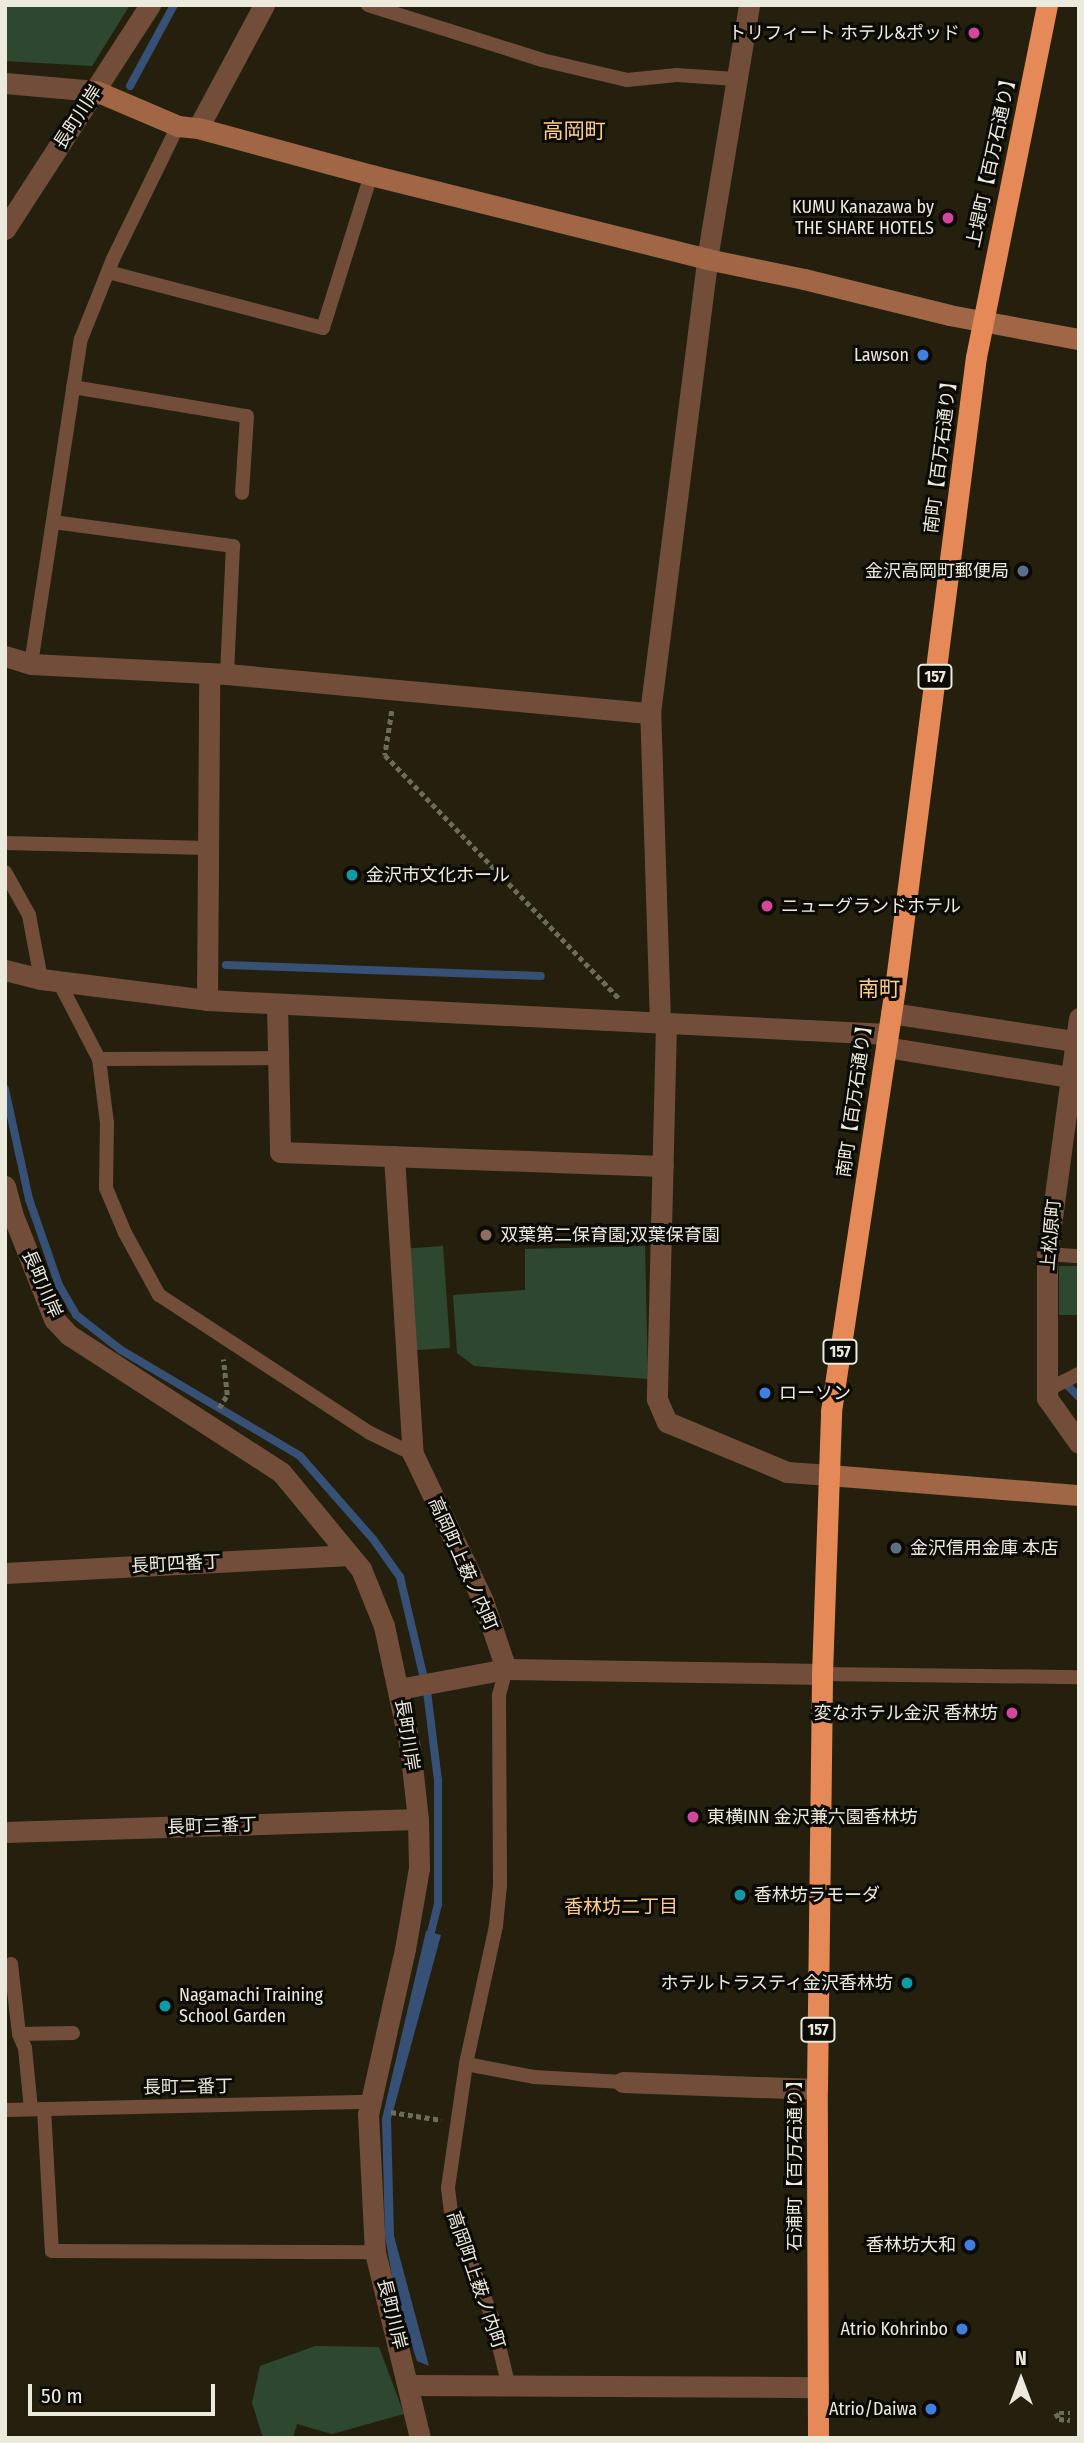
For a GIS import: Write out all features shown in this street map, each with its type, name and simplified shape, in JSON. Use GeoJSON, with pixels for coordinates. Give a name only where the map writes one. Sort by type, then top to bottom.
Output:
{"type":"FeatureCollection","features":[{"type":"Feature","properties":{"kind":"highway","name":"上堤町【百万石通り】"},"geometry":{"type":"LineString","coordinates":[[982,321],[1047,5]]}},
{"type":"Feature","properties":{"kind":"highway","name":"南町【百万石通り】"},"geometry":{"type":"LineString","coordinates":[[822,1674],[831,1411],[888,1031],[982,321]]}},
{"type":"Feature","properties":{"kind":"highway","name":"石浦町【百万石通り】"},"geometry":{"type":"LineString","coordinates":[[818,2438],[817,2089],[822,1674]]}},
{"type":"Feature","properties":{"kind":"street","name":"長町川岸"},"geometry":{"type":"LineString","coordinates":[[5,229],[150,5]]}},
{"type":"Feature","properties":{"kind":"street"},"geometry":{"type":"LineString","coordinates":[[188,127],[264,5]]}},
{"type":"Feature","properties":{"kind":"street"},"geometry":{"type":"LineString","coordinates":[[749,5],[707,259],[650,713],[656,1023],[663,1166],[657,1399],[667,1422],[788,1472],[1079,1495]]}},
{"type":"Feature","properties":{"kind":"street"},"geometry":{"type":"LineString","coordinates":[[5,83],[96,91],[188,127],[372,175],[707,259],[1079,340]]}},
{"type":"Feature","properties":{"kind":"street"},"geometry":{"type":"LineString","coordinates":[[5,656],[31,664],[218,674],[650,713]]}},
{"type":"Feature","properties":{"kind":"street"},"geometry":{"type":"LineString","coordinates":[[207,1000],[208,848],[218,674]]}},
{"type":"Feature","properties":{"kind":"street"},"geometry":{"type":"LineString","coordinates":[[5,970],[49,979],[207,1000],[1075,1041]]}},
{"type":"Feature","properties":{"kind":"street"},"geometry":{"type":"LineString","coordinates":[[277,1004],[280,1152],[663,1166]]}},
{"type":"Feature","properties":{"kind":"street","name":"上松原町"},"geometry":{"type":"LineString","coordinates":[[1079,1018],[1072,1089],[1047,1254],[1047,1398],[1079,1443]]}},
{"type":"Feature","properties":{"kind":"street"},"geometry":{"type":"LineString","coordinates":[[888,1031],[1072,1089]]}},
{"type":"Feature","properties":{"kind":"street"},"geometry":{"type":"LineString","coordinates":[[394,1156],[413,1454]]}},
{"type":"Feature","properties":{"kind":"street","name":"長町川岸"},"geometry":{"type":"LineString","coordinates":[[5,1186],[8,1213],[54,1319],[69,1335],[281,1472],[346,1555],[361,1569],[405,1686],[418,1819],[419,1868],[405,1950],[370,2105],[376,2252],[422,2385],[421,2438]]}},
{"type":"Feature","properties":{"kind":"street","name":"高岡町上薮ノ内町"},"geometry":{"type":"LineString","coordinates":[[413,1454],[483,1601],[506,1669]]}},
{"type":"Feature","properties":{"kind":"street","name":"長町四番丁"},"geometry":{"type":"LineString","coordinates":[[5,1573],[346,1555]]}},
{"type":"Feature","properties":{"kind":"street"},"geometry":{"type":"LineString","coordinates":[[405,1686],[506,1669],[822,1674]]}},
{"type":"Feature","properties":{"kind":"street","name":"長町三番丁"},"geometry":{"type":"LineString","coordinates":[[5,1832],[418,1819]]}},
{"type":"Feature","properties":{"kind":"street"},"geometry":{"type":"LineString","coordinates":[[623,2082],[817,2089]]}},
{"type":"Feature","properties":{"kind":"street"},"geometry":{"type":"LineString","coordinates":[[422,2385],[508,2383],[818,2387]]}},
{"type":"Feature","properties":{"kind":"lane"},"geometry":{"type":"LineString","coordinates":[[368,5],[542,60],[627,80],[677,75],[735,79]]}},
{"type":"Feature","properties":{"kind":"lane"},"geometry":{"type":"LineString","coordinates":[[31,664],[81,339],[107,272],[188,127]]}},
{"type":"Feature","properties":{"kind":"lane"},"geometry":{"type":"LineString","coordinates":[[107,272],[323,328],[372,175]]}},
{"type":"Feature","properties":{"kind":"lane"},"geometry":{"type":"LineString","coordinates":[[73,387],[247,416],[242,493]]}},
{"type":"Feature","properties":{"kind":"lane"},"geometry":{"type":"LineString","coordinates":[[53,522],[233,546],[218,674]]}},
{"type":"Feature","properties":{"kind":"lane"},"geometry":{"type":"LineString","coordinates":[[5,843],[208,848]]}},
{"type":"Feature","properties":{"kind":"lane"},"geometry":{"type":"LineString","coordinates":[[5,872],[29,915],[49,979],[99,1059],[107,1123],[106,1188],[125,1233],[159,1295],[370,1433],[413,1454]]}},
{"type":"Feature","properties":{"kind":"lane"},"geometry":{"type":"LineString","coordinates":[[99,1059],[278,1058]]}},
{"type":"Feature","properties":{"kind":"lane"},"geometry":{"type":"LineString","coordinates":[[1047,1254],[1079,1256]]}},
{"type":"Feature","properties":{"kind":"lane"},"geometry":{"type":"LineString","coordinates":[[1047,1390],[1079,1374]]}},
{"type":"Feature","properties":{"kind":"lane","name":"高岡町上薮ノ内町"},"geometry":{"type":"LineString","coordinates":[[506,1669],[499,1696],[500,1885],[496,1926],[466,2064],[449,2188],[451,2211],[492,2317],[508,2383]]}},
{"type":"Feature","properties":{"kind":"lane"},"geometry":{"type":"LineString","coordinates":[[822,1674],[1079,1676]]}},
{"type":"Feature","properties":{"kind":"lane"},"geometry":{"type":"LineString","coordinates":[[11,1964],[19,2034],[25,2048],[38,2109],[52,2251],[376,2252]]}},
{"type":"Feature","properties":{"kind":"lane"},"geometry":{"type":"LineString","coordinates":[[19,2034],[73,2033]]}},
{"type":"Feature","properties":{"kind":"lane"},"geometry":{"type":"LineString","coordinates":[[466,2064],[534,2077],[623,2082]]}},
{"type":"Feature","properties":{"kind":"lane","name":"長町二番丁"},"geometry":{"type":"LineString","coordinates":[[5,2110],[370,2105]]}},
{"type":"Feature","properties":{"kind":"path"},"geometry":{"type":"LineString","coordinates":[[395,691],[385,755],[656,1023]]}},
{"type":"Feature","properties":{"kind":"path"},"geometry":{"type":"LineString","coordinates":[[223,1355],[227,1395]]}},
{"type":"Feature","properties":{"kind":"path"},"geometry":{"type":"LineString","coordinates":[[370,2105],[457,2123]]}},
{"type":"Feature","properties":{"kind":"path"},"geometry":{"type":"LineString","coordinates":[[1070,2413],[1058,2413],[1059,2419],[1070,2420]]}},
{"type":"Feature","properties":{"kind":"green space"},"geometry":{"type":"Polygon","coordinates":[[[5,5],[130,5],[92,66],[5,61],[5,5]]]}},
{"type":"Feature","properties":{"kind":"green space"},"geometry":{"type":"Polygon","coordinates":[[[443,1246],[450,1348],[411,1350],[404,1249],[443,1246]]]}},
{"type":"Feature","properties":{"kind":"green space"},"geometry":{"type":"Polygon","coordinates":[[[645,1246],[648,1379],[474,1366],[457,1353],[453,1295],[525,1290],[525,1249],[645,1246]]]}},
{"type":"Feature","properties":{"kind":"green space"},"geometry":{"type":"Polygon","coordinates":[[[1059,1266],[1079,1266],[1079,1315],[1059,1315],[1059,1266]]]}},
{"type":"Feature","properties":{"kind":"green space"},"geometry":{"type":"Polygon","coordinates":[[[315,2346],[379,2347],[404,2414],[332,2434],[297,2424],[293,2438],[263,2438],[252,2403],[260,2366],[315,2346]]]}},
{"type":"Feature","properties":{"kind":"water"},"geometry":{"type":"Polygon","coordinates":[[[426,1931],[441,1935],[391,2119],[394,2236],[429,2366],[417,2361],[394,2288],[385,2236],[382,2119],[426,1931]]]}},
{"type":"Feature","properties":{"kind":"waterway"},"geometry":{"type":"LineString","coordinates":[[130,86],[174,5]]}},
{"type":"Feature","properties":{"kind":"waterway"},"geometry":{"type":"LineString","coordinates":[[226,965],[541,976]]}},
{"type":"Feature","properties":{"kind":"waterway"},"geometry":{"type":"LineString","coordinates":[[5,1089],[29,1199],[59,1285],[76,1315],[121,1350],[300,1456],[373,1539],[400,1577],[427,1691],[438,1780],[438,1904],[429,1941]]}},
{"type":"Feature","properties":{"kind":"waterway"},"geometry":{"type":"LineString","coordinates":[[1068,1386],[1079,1397]]}},
{"type":"Feature","properties":{"kind":"place","name":"トリフィート ホテル&ポッド"},"geometry":{"type":"Point","coordinates":[974,33]}},
{"type":"Feature","properties":{"kind":"place","name":"KUMU Kanazawa by THE SHARE HOTELS"},"geometry":{"type":"Point","coordinates":[948,218]}},
{"type":"Feature","properties":{"kind":"place","name":"Lawson"},"geometry":{"type":"Point","coordinates":[923,355]}},
{"type":"Feature","properties":{"kind":"place","name":"金沢高岡町郵便局"},"geometry":{"type":"Point","coordinates":[1023,571]}},
{"type":"Feature","properties":{"kind":"place","name":"金沢市文化ホール"},"geometry":{"type":"Point","coordinates":[352,875]}},
{"type":"Feature","properties":{"kind":"place","name":"ニューグランドホテル"},"geometry":{"type":"Point","coordinates":[767,906]}},
{"type":"Feature","properties":{"kind":"place","name":"双葉第二保育園;双葉保育園"},"geometry":{"type":"Point","coordinates":[486,1235]}},
{"type":"Feature","properties":{"kind":"place","name":"ローソン"},"geometry":{"type":"Point","coordinates":[765,1393]}},
{"type":"Feature","properties":{"kind":"place","name":"金沢信用金庫 本店"},"geometry":{"type":"Point","coordinates":[896,1548]}},
{"type":"Feature","properties":{"kind":"place","name":"変なホテル金沢 香林坊"},"geometry":{"type":"Point","coordinates":[1012,1713]}},
{"type":"Feature","properties":{"kind":"place","name":"東横INN 金沢兼六園香林坊"},"geometry":{"type":"Point","coordinates":[693,1817]}},
{"type":"Feature","properties":{"kind":"place","name":"香林坊ラモーダ"},"geometry":{"type":"Point","coordinates":[740,1895]}},
{"type":"Feature","properties":{"kind":"place","name":"ホテルトラスティ金沢香林坊"},"geometry":{"type":"Point","coordinates":[907,1983]}},
{"type":"Feature","properties":{"kind":"place","name":"Nagamachi Training School Garden"},"geometry":{"type":"Point","coordinates":[165,2006]}},
{"type":"Feature","properties":{"kind":"place","name":"香林坊大和"},"geometry":{"type":"Point","coordinates":[970,2245]}},
{"type":"Feature","properties":{"kind":"place","name":"Atrio Kohrinbo"},"geometry":{"type":"Point","coordinates":[962,2329]}},
{"type":"Feature","properties":{"kind":"place","name":"Atrio/Daiwa"},"geometry":{"type":"Point","coordinates":[931,2409]}},
{"type":"Feature","properties":{"kind":"district","name":"高岡町"},"geometry":{"type":"Point","coordinates":[574,131]}},
{"type":"Feature","properties":{"kind":"district","name":"南町"},"geometry":{"type":"Point","coordinates":[879,989]}},
{"type":"Feature","properties":{"kind":"district","name":"香林坊二丁目"},"geometry":{"type":"Point","coordinates":[621,1907]}}]}
